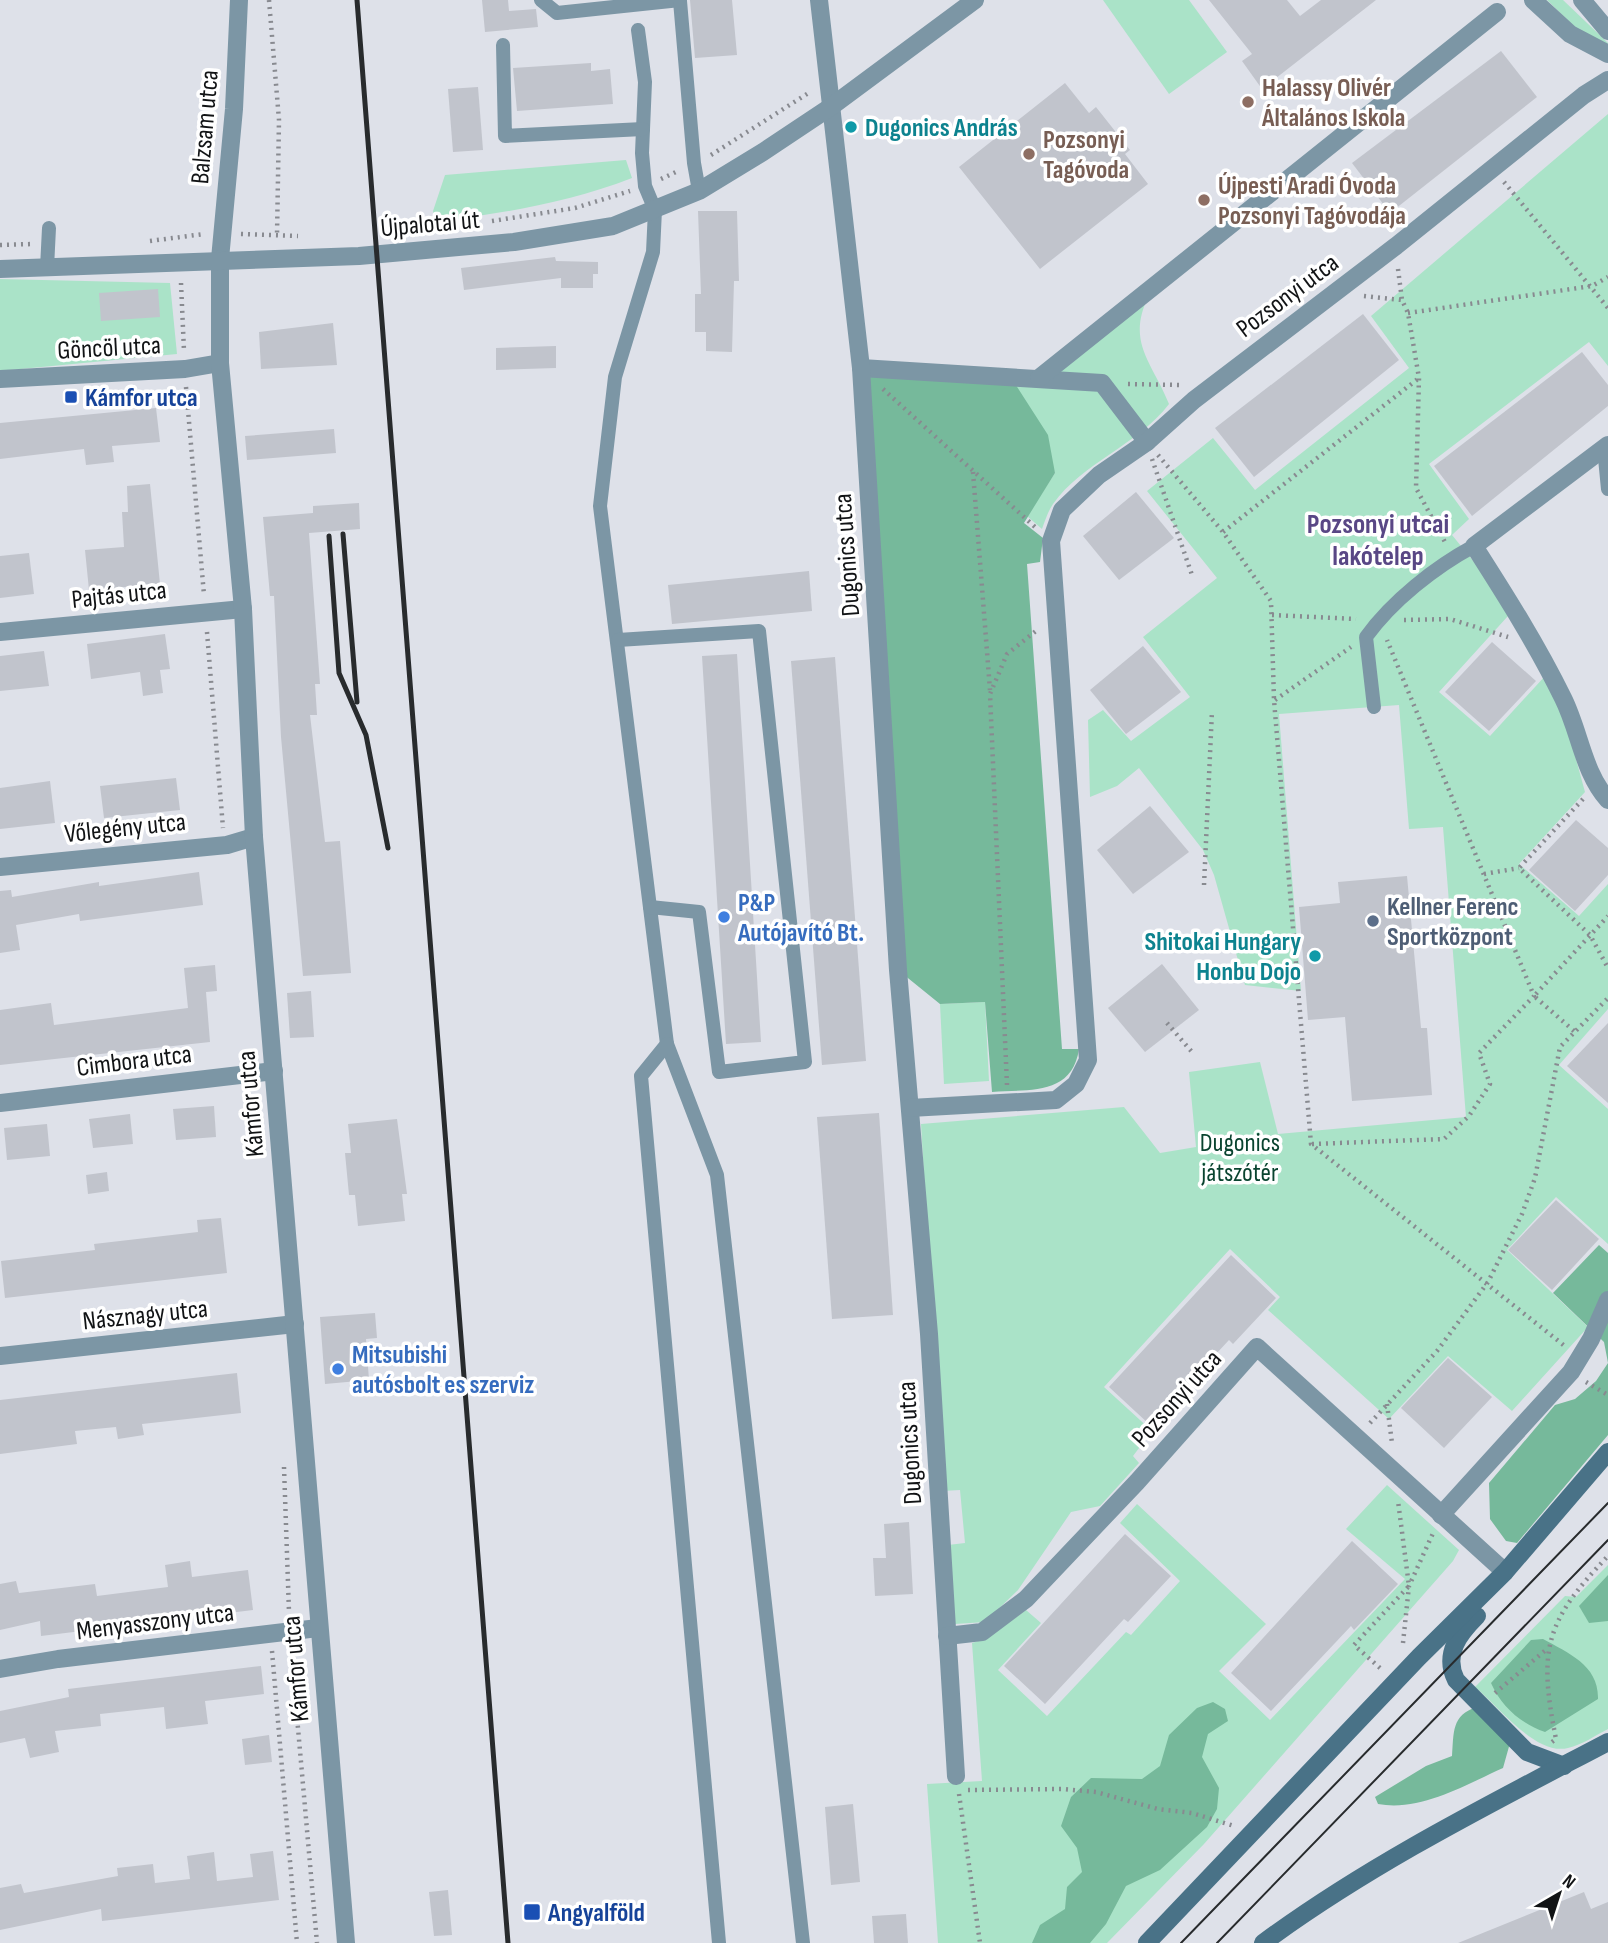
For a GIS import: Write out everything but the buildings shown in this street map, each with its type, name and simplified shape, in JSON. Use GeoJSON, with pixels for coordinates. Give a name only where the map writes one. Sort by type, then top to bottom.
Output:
{"type":"FeatureCollection","features":[{"type":"Feature","properties":{"kind":"main road"},"geometry":{"type":"LineString","coordinates":[[1147,1943],[1419,1657],[1505,1572],[1608,1452]]}},
{"type":"Feature","properties":{"kind":"main road"},"geometry":{"type":"LineString","coordinates":[[1505,1572],[1490,1602],[1463,1630],[1452,1652],[1454,1675],[1475,1701],[1533,1755],[1564,1766]]}},
{"type":"Feature","properties":{"kind":"main road"},"geometry":{"type":"LineString","coordinates":[[1263,1943],[1314,1906],[1521,1786],[1608,1742]]}},
{"type":"Feature","properties":{"kind":"street","name":"Balzsam utca"},"geometry":{"type":"LineString","coordinates":[[220,259],[234,109],[239,0]]}},
{"type":"Feature","properties":{"kind":"street","name":"Dugonics utca"},"geometry":{"type":"LineString","coordinates":[[819,0],[861,368],[898,970],[929,1334],[956,1776]]}},
{"type":"Feature","properties":{"kind":"street","name":"Újpalotai út"},"geometry":{"type":"LineString","coordinates":[[0,270],[220,259],[350,257],[514,242],[613,226],[699,191],[832,106],[975,0]]}},
{"type":"Feature","properties":{"kind":"street"},"geometry":{"type":"LineString","coordinates":[[1532,0],[1570,34],[1608,54]]}},
{"type":"Feature","properties":{"kind":"street"},"geometry":{"type":"LineString","coordinates":[[1582,0],[1608,31]]}},
{"type":"Feature","properties":{"kind":"street"},"geometry":{"type":"LineString","coordinates":[[1039,378],[1497,12]]}},
{"type":"Feature","properties":{"kind":"street","name":"Pozsonyi utca"},"geometry":{"type":"LineString","coordinates":[[1051,541],[1062,510],[1098,475],[1146,442],[1194,400],[1396,246],[1584,95],[1608,80]]}},
{"type":"Feature","properties":{"kind":"street","name":"Kámfor utca"},"geometry":{"type":"LineString","coordinates":[[220,259],[220,363],[243,609],[254,837],[346,1943]]}},
{"type":"Feature","properties":{"kind":"street","name":"Göncöl utca"},"geometry":{"type":"LineString","coordinates":[[0,379],[185,369],[220,363]]}},
{"type":"Feature","properties":{"kind":"street"},"geometry":{"type":"LineString","coordinates":[[861,368],[1102,383],[1146,442]]}},
{"type":"Feature","properties":{"kind":"street"},"geometry":{"type":"LineString","coordinates":[[1606,446],[1474,546],[1538,649],[1565,701],[1596,786],[1608,800]]}},
{"type":"Feature","properties":{"kind":"street"},"geometry":{"type":"LineString","coordinates":[[910,1108],[1056,1100],[1076,1084],[1088,1060],[1051,541]]}},
{"type":"Feature","properties":{"kind":"street","name":"Pajtás utca"},"geometry":{"type":"LineString","coordinates":[[0,632],[243,609]]}},
{"type":"Feature","properties":{"kind":"street","name":"Vőlegény utca"},"geometry":{"type":"LineString","coordinates":[[0,867],[227,845],[254,837]]}},
{"type":"Feature","properties":{"kind":"street","name":"Cimbora utca"},"geometry":{"type":"LineString","coordinates":[[0,1103],[274,1071]]}},
{"type":"Feature","properties":{"kind":"street"},"geometry":{"type":"LineString","coordinates":[[1441,1515],[1580,1358],[1608,1300]]}},
{"type":"Feature","properties":{"kind":"street","name":"Násznagy utca"},"geometry":{"type":"LineString","coordinates":[[0,1356],[295,1324]]}},
{"type":"Feature","properties":{"kind":"street","name":"Pozsonyi utca"},"geometry":{"type":"LineString","coordinates":[[947,1636],[982,1632],[1026,1598],[1137,1482],[1257,1348],[1505,1572]]}},
{"type":"Feature","properties":{"kind":"street","name":"Menyasszony utca"},"geometry":{"type":"LineString","coordinates":[[0,1669],[58,1659],[318,1628]]}},
{"type":"Feature","properties":{"kind":"lane"},"geometry":{"type":"LineString","coordinates":[[541,0],[557,13],[680,1],[694,163],[699,191]]}},
{"type":"Feature","properties":{"kind":"lane"},"geometry":{"type":"LineString","coordinates":[[638,30],[645,82],[645,186],[654,210],[653,252],[615,377],[600,506],[667,1044],[717,1175],[803,1943]]}},
{"type":"Feature","properties":{"kind":"lane"},"geometry":{"type":"LineString","coordinates":[[503,45],[505,136],[643,129]]}},
{"type":"Feature","properties":{"kind":"lane"},"geometry":{"type":"LineString","coordinates":[[47,268],[49,228]]}},
{"type":"Feature","properties":{"kind":"lane"},"geometry":{"type":"LineString","coordinates":[[1606,446],[1608,489]]}},
{"type":"Feature","properties":{"kind":"lane"},"geometry":{"type":"LineString","coordinates":[[1374,707],[1366,637],[1379,620],[1451,558],[1474,546]]}},
{"type":"Feature","properties":{"kind":"lane"},"geometry":{"type":"LineString","coordinates":[[618,639],[759,631],[805,1062],[719,1072],[699,912],[650,907]]}},
{"type":"Feature","properties":{"kind":"lane"},"geometry":{"type":"LineString","coordinates":[[667,1044],[641,1076],[719,1943]]}},
{"type":"Feature","properties":{"kind":"path"},"geometry":{"type":"LineString","coordinates":[[269,0],[279,120],[276,235]]}},
{"type":"Feature","properties":{"kind":"path"},"geometry":{"type":"LineString","coordinates":[[479,223],[575,208],[645,186],[715,153],[828,81]]}},
{"type":"Feature","properties":{"kind":"path"},"geometry":{"type":"LineString","coordinates":[[1493,168],[1608,308]]}},
{"type":"Feature","properties":{"kind":"path"},"geometry":{"type":"LineString","coordinates":[[182,236],[222,233],[300,236]]}},
{"type":"Feature","properties":{"kind":"path"},"geometry":{"type":"LineString","coordinates":[[1396,246],[1402,300],[1408,313],[1419,378],[1416,488],[1451,558]]}},
{"type":"Feature","properties":{"kind":"path"},"geometry":{"type":"LineString","coordinates":[[181,261],[185,369],[221,821],[227,845]]}},
{"type":"Feature","properties":{"kind":"path"},"geometry":{"type":"LineString","coordinates":[[1408,313],[1592,286],[1608,277]]}},
{"type":"Feature","properties":{"kind":"path"},"geometry":{"type":"LineString","coordinates":[[861,368],[1051,541]]}},
{"type":"Feature","properties":{"kind":"path"},"geometry":{"type":"LineString","coordinates":[[1223,532],[1419,378]]}},
{"type":"Feature","properties":{"kind":"path"},"geometry":{"type":"LineString","coordinates":[[1102,383],[1181,385]]}},
{"type":"Feature","properties":{"kind":"path"},"geometry":{"type":"LineString","coordinates":[[1146,442],[1223,532],[1271,601],[1274,700],[1311,1144],[1488,1282],[1580,1358]]}},
{"type":"Feature","properties":{"kind":"path"},"geometry":{"type":"LineString","coordinates":[[1146,442],[1192,575]]}},
{"type":"Feature","properties":{"kind":"path"},"geometry":{"type":"LineString","coordinates":[[972,470],[990,694],[1008,1104]]}},
{"type":"Feature","properties":{"kind":"path"},"geometry":{"type":"LineString","coordinates":[[1272,615],[1379,620],[1450,619],[1538,649]]}},
{"type":"Feature","properties":{"kind":"path"},"geometry":{"type":"LineString","coordinates":[[1379,620],[1534,996],[1574,1031]]}},
{"type":"Feature","properties":{"kind":"path"},"geometry":{"type":"LineString","coordinates":[[990,694],[1007,654],[1038,630],[1056,624]]}},
{"type":"Feature","properties":{"kind":"path"},"geometry":{"type":"LineString","coordinates":[[1274,700],[1366,637]]}},
{"type":"Feature","properties":{"kind":"path"},"geometry":{"type":"LineString","coordinates":[[1204,885],[1212,711]]}},
{"type":"Feature","properties":{"kind":"path"},"geometry":{"type":"LineString","coordinates":[[1484,874],[1519,868],[1596,786]]}},
{"type":"Feature","properties":{"kind":"path"},"geometry":{"type":"LineString","coordinates":[[1519,868],[1590,935],[1608,968]]}},
{"type":"Feature","properties":{"kind":"path"},"geometry":{"type":"LineString","coordinates":[[1311,1144],[1444,1139],[1469,1116],[1490,1084],[1479,1053],[1608,916]]}},
{"type":"Feature","properties":{"kind":"path"},"geometry":{"type":"LineString","coordinates":[[1355,1438],[1437,1351],[1488,1282],[1535,1178],[1560,1047],[1608,998]]}},
{"type":"Feature","properties":{"kind":"path"},"geometry":{"type":"LineString","coordinates":[[1167,1023],[1192,1052]]}},
{"type":"Feature","properties":{"kind":"path"},"geometry":{"type":"LineString","coordinates":[[284,1465],[290,1632],[317,1943]]}},
{"type":"Feature","properties":{"kind":"path"},"geometry":{"type":"LineString","coordinates":[[1403,1643],[1409,1586],[1441,1515]]}},
{"type":"Feature","properties":{"kind":"path"},"geometry":{"type":"LineString","coordinates":[[1533,1755],[1556,1739],[1547,1692],[1548,1649],[1571,1595],[1608,1556]]}},
{"type":"Feature","properties":{"kind":"path"},"geometry":{"type":"LineString","coordinates":[[1380,1668],[1354,1645],[1409,1586]]}},
{"type":"Feature","properties":{"kind":"path"},"geometry":{"type":"LineString","coordinates":[[270,1634],[297,1943]]}},
{"type":"Feature","properties":{"kind":"path"},"geometry":{"type":"LineString","coordinates":[[1475,1701],[1491,1697],[1548,1649]]}},
{"type":"Feature","properties":{"kind":"path"},"geometry":{"type":"LineString","coordinates":[[956,1776],[970,1792],[1062,1789],[1097,1792],[1158,1809],[1192,1813],[1235,1827]]}},
{"type":"Feature","properties":{"kind":"path"},"geometry":{"type":"LineString","coordinates":[[956,1776],[980,1943]]}},
{"type":"Feature","properties":{"kind":"green space"},"geometry":{"type":"Polygon","coordinates":[[[1103,0],[1189,0],[1227,52],[1169,94],[1103,0]]]}},
{"type":"Feature","properties":{"kind":"green space"},"geometry":{"type":"Polygon","coordinates":[[[1547,0],[1563,0],[1608,43],[1608,49],[1585,37],[1547,0]]]}},
{"type":"Feature","properties":{"kind":"green space","name":"Dugonics játszótér"},"geometry":{"type":"Polygon","coordinates":[[[1608,114],[1608,366],[1589,342],[1429,464],[1469,519],[1452,535],[1483,573],[1508,616],[1439,692],[1490,736],[1546,675],[1565,719],[1585,792],[1519,864],[1579,916],[1608,884],[1608,1009],[1559,1065],[1608,1109],[1608,1244],[1556,1197],[1507,1250],[1588,1327],[1512,1411],[1448,1356],[1389,1419],[1268,1310],[1280,1297],[1230,1249],[1104,1387],[1152,1431],[1133,1456],[1139,1463],[1100,1506],[1071,1512],[1018,1590],[985,1622],[955,1624],[948,1545],[965,1543],[960,1490],[942,1491],[921,1124],[1124,1107],[1160,1153],[1196,1147],[1189,1072],[1260,1062],[1278,1134],[1466,1117],[1443,827],[1409,829],[1399,705],[1279,714],[1301,991],[1245,985],[1214,875],[1203,850],[1139,768],[1117,786],[1090,797],[1088,720],[1103,710],[1131,741],[1190,697],[1143,637],[1217,578],[1147,491],[1213,438],[1255,490],[1409,368],[1371,316],[1608,114]]]}},
{"type":"Feature","properties":{"kind":"green space"},"geometry":{"type":"Polygon","coordinates":[[[626,160],[632,178],[608,187],[535,206],[435,222],[433,211],[445,175],[626,160]]]}},
{"type":"Feature","properties":{"kind":"green space"},"geometry":{"type":"Polygon","coordinates":[[[0,279],[170,283],[177,354],[0,371],[0,279]]]}},
{"type":"Feature","properties":{"kind":"green space"},"geometry":{"type":"Polygon","coordinates":[[[1149,295],[1143,311],[1140,339],[1169,404],[1142,431],[1065,489],[1051,507],[1042,529],[1027,516],[1055,473],[1012,379],[1036,382],[1149,295]]]}},
{"type":"Feature","properties":{"kind":"green space"},"geometry":{"type":"Polygon","coordinates":[[[861,373],[1012,379],[1048,435],[1055,473],[1024,523],[1043,538],[1040,562],[1027,564],[1062,1049],[1079,1049],[1075,1064],[1068,1075],[1047,1087],[992,1092],[985,1002],[940,1004],[898,970],[861,373]]]}},
{"type":"Feature","properties":{"kind":"green space"},"geometry":{"type":"Polygon","coordinates":[[[985,1002],[989,1081],[944,1084],[940,1004],[985,1002]]]}},
{"type":"Feature","properties":{"kind":"green space"},"geometry":{"type":"Polygon","coordinates":[[[1599,1245],[1608,1253],[1608,1363],[1604,1342],[1553,1293],[1599,1245]]]}},
{"type":"Feature","properties":{"kind":"green space"},"geometry":{"type":"Polygon","coordinates":[[[1608,1363],[1608,1435],[1517,1543],[1506,1541],[1490,1519],[1489,1483],[1555,1405],[1575,1399],[1596,1381],[1608,1363]]]}},
{"type":"Feature","properties":{"kind":"green space"},"geometry":{"type":"Polygon","coordinates":[[[1387,1485],[1459,1550],[1453,1561],[1204,1844],[1107,1943],[938,1943],[927,1784],[982,1781],[972,1643],[987,1638],[1026,1610],[1041,1623],[998,1670],[1047,1716],[1126,1632],[1131,1635],[1180,1581],[1120,1523],[1137,1504],[1266,1624],[1219,1671],[1270,1720],[1405,1579],[1346,1529],[1387,1485]]]}},
{"type":"Feature","properties":{"kind":"green space"},"geometry":{"type":"Polygon","coordinates":[[[1608,1565],[1608,1729],[1568,1748],[1543,1745],[1518,1728],[1475,1687],[1565,1596],[1576,1597],[1608,1565]]]}},
{"type":"Feature","properties":{"kind":"green space"},"geometry":{"type":"Polygon","coordinates":[[[1608,1575],[1608,1621],[1589,1623],[1579,1606],[1608,1575]]]}},
{"type":"Feature","properties":{"kind":"green space"},"geometry":{"type":"Polygon","coordinates":[[[1543,1639],[1572,1655],[1588,1669],[1597,1687],[1598,1699],[1545,1732],[1513,1713],[1500,1699],[1491,1683],[1531,1640],[1543,1639]]]}},
{"type":"Feature","properties":{"kind":"green space"},"geometry":{"type":"Polygon","coordinates":[[[1213,1702],[1225,1709],[1228,1721],[1208,1734],[1202,1757],[1219,1788],[1217,1809],[1207,1827],[1160,1870],[1126,1886],[1106,1924],[1090,1943],[1032,1943],[1040,1925],[1065,1909],[1067,1887],[1082,1872],[1077,1848],[1061,1826],[1071,1797],[1091,1778],[1142,1779],[1160,1766],[1169,1735],[1197,1708],[1213,1702]]]}},
{"type":"Feature","properties":{"kind":"green space"},"geometry":{"type":"Polygon","coordinates":[[[1477,1707],[1510,1743],[1503,1768],[1426,1801],[1378,1804],[1375,1797],[1426,1766],[1452,1756],[1458,1720],[1477,1707]]]}},
{"type":"Feature","properties":{"kind":"tram line"},"geometry":{"type":"LineString","coordinates":[[1181,1943],[1608,1503]]}},
{"type":"Feature","properties":{"kind":"tram line"},"geometry":{"type":"LineString","coordinates":[[1217,1943],[1608,1540]]}},
{"type":"Feature","properties":{"kind":"railway"},"geometry":{"type":"LineString","coordinates":[[357,0],[508,1943]]}},
{"type":"Feature","properties":{"kind":"railway"},"geometry":{"type":"LineString","coordinates":[[343,534],[357,702]]}},
{"type":"Feature","properties":{"kind":"railway"},"geometry":{"type":"LineString","coordinates":[[329,536],[339,673],[366,735],[388,848]]}},
{"type":"Feature","properties":{"kind":"place","name":"Halassy Olivér Általános Iskola"},"geometry":{"type":"Point","coordinates":[1248,102]}},
{"type":"Feature","properties":{"kind":"place","name":"Dugonics András"},"geometry":{"type":"Point","coordinates":[851,127]}},
{"type":"Feature","properties":{"kind":"place","name":"Pozsonyi Tagóvoda"},"geometry":{"type":"Point","coordinates":[1029,154]}},
{"type":"Feature","properties":{"kind":"place","name":"Újpesti Aradi Óvoda Pozsonyi Tagóvodája"},"geometry":{"type":"Point","coordinates":[1204,200]}},
{"type":"Feature","properties":{"kind":"place","name":"Kámfor utca"},"geometry":{"type":"Point","coordinates":[71,397]}},
{"type":"Feature","properties":{"kind":"place","name":"P&P Autójavító Bt."},"geometry":{"type":"Point","coordinates":[724,917]}},
{"type":"Feature","properties":{"kind":"place","name":"Kellner Ferenc Sportközpont"},"geometry":{"type":"Point","coordinates":[1373,921]}},
{"type":"Feature","properties":{"kind":"place","name":"Shitokai Hungary Honbu Dojo"},"geometry":{"type":"Point","coordinates":[1315,956]}},
{"type":"Feature","properties":{"kind":"place","name":"Mitsubishi autósbolt es szerviz"},"geometry":{"type":"Point","coordinates":[338,1369]}},
{"type":"Feature","properties":{"kind":"place","name":"Angyalföld"},"geometry":{"type":"Point","coordinates":[532,1912]}},
{"type":"Feature","properties":{"kind":"district","name":"Pozsonyi utcai lakótelep"},"geometry":{"type":"Point","coordinates":[1378,539]}}]}
